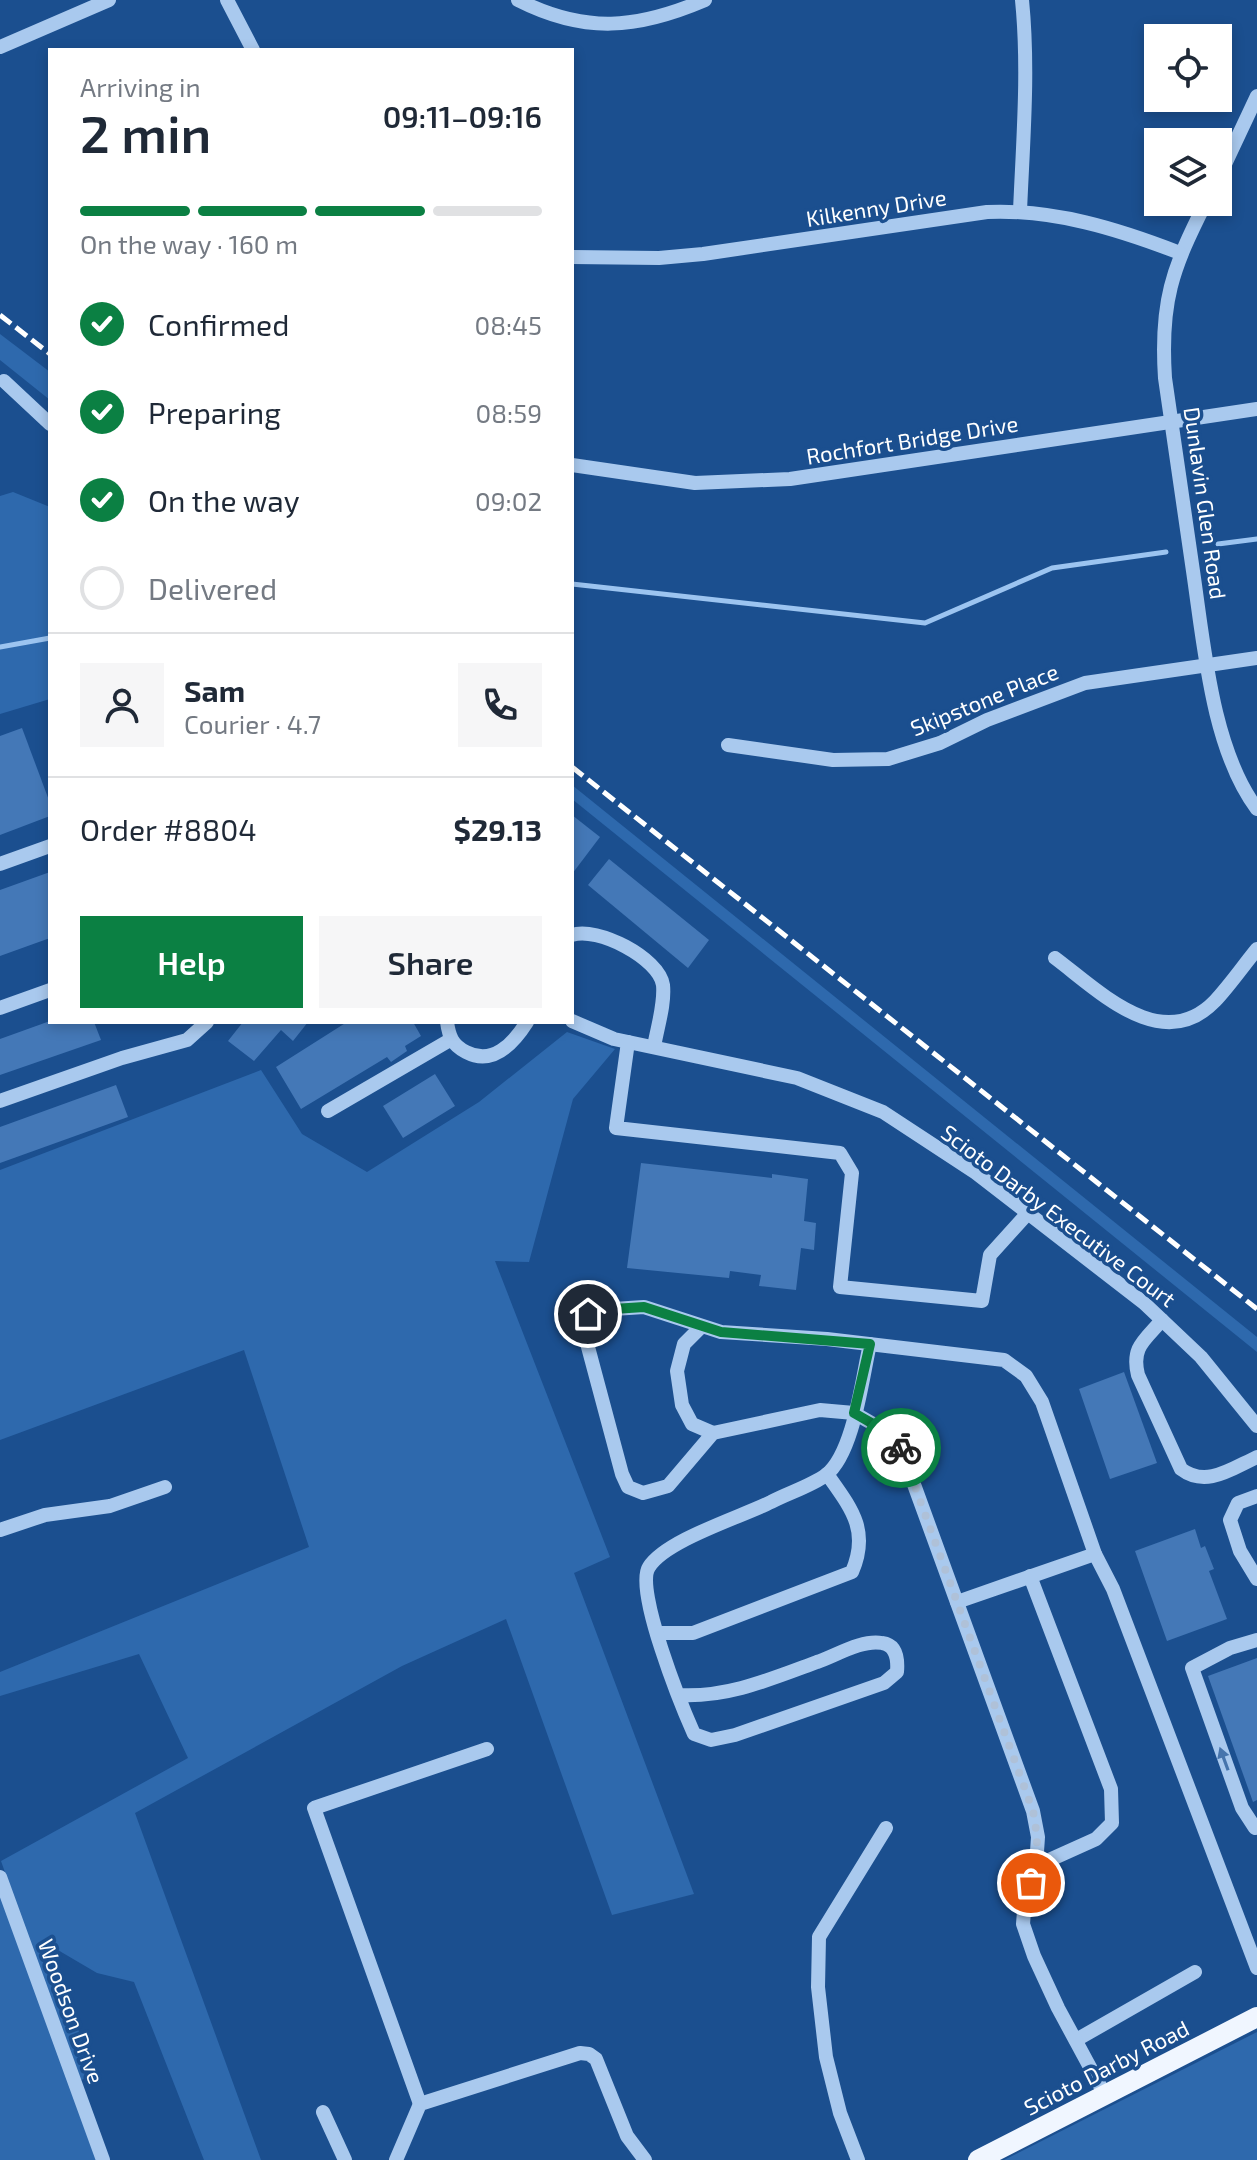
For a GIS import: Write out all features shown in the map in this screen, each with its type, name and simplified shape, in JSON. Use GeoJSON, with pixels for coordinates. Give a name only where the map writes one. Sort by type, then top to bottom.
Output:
{"type":"FeatureCollection","features":[{"type":"Feature","properties":{"kind":"main road","name":"Scioto Darby Road"},"geometry":{"type":"LineString","coordinates":[[978,2160],[1257,2017]]}},
{"type":"Feature","properties":{"kind":"street"},"geometry":{"type":"LineString","coordinates":[[0,47],[109,0]]}},
{"type":"Feature","properties":{"kind":"street"},"geometry":{"type":"LineString","coordinates":[[227,0],[252,48]]}},
{"type":"Feature","properties":{"kind":"street"},"geometry":{"type":"LineString","coordinates":[[518,0],[568,21],[600,25],[644,20],[705,0]]}},
{"type":"Feature","properties":{"kind":"street"},"geometry":{"type":"LineString","coordinates":[[1020,211],[1026,40],[1022,0]]}},
{"type":"Feature","properties":{"kind":"street"},"geometry":{"type":"LineString","coordinates":[[1232,149],[1257,96]]}},
{"type":"Feature","properties":{"kind":"street","name":"Kilkenny Drive"},"geometry":{"type":"LineString","coordinates":[[574,257],[659,258],[703,254],[987,212],[1020,211],[1103,227],[1180,253]]}},
{"type":"Feature","properties":{"kind":"street","name":"Dunlavin Glen Road"},"geometry":{"type":"LineString","coordinates":[[1199,216],[1180,253],[1168,293],[1164,362],[1208,666],[1234,771],[1257,809]]}},
{"type":"Feature","properties":{"kind":"street"},"geometry":{"type":"LineString","coordinates":[[4,381],[48,422]]}},
{"type":"Feature","properties":{"kind":"street","name":"Rochfort Bridge Drive"},"geometry":{"type":"LineString","coordinates":[[574,465],[695,483],[790,479],[1257,409]]}},
{"type":"Feature","properties":{"kind":"street","name":"Skipstone Place"},"geometry":{"type":"LineString","coordinates":[[728,745],[833,760],[888,759],[940,743],[987,720],[1085,683],[1257,658]]}},
{"type":"Feature","properties":{"kind":"street"},"geometry":{"type":"LineString","coordinates":[[0,864],[48,847]]}},
{"type":"Feature","properties":{"kind":"street"},"geometry":{"type":"LineString","coordinates":[[574,935],[591,933],[613,940],[653,965],[660,974],[663,987],[654,1047]]}},
{"type":"Feature","properties":{"kind":"street"},"geometry":{"type":"LineString","coordinates":[[1055,958],[1126,1011],[1155,1022],[1169,1022],[1186,1019],[1213,1003],[1257,949]]}},
{"type":"Feature","properties":{"kind":"street"},"geometry":{"type":"LineString","coordinates":[[0,1008],[48,991]]}},
{"type":"Feature","properties":{"kind":"street","name":"Scioto Darby Executive Court"},"geometry":{"type":"LineString","coordinates":[[574,1022],[628,1042],[797,1078],[883,1112],[976,1173],[1162,1320],[1201,1357],[1257,1426]]}},
{"type":"Feature","properties":{"kind":"street"},"geometry":{"type":"LineString","coordinates":[[0,1101],[122,1058],[187,1040],[205,1024]]}},
{"type":"Feature","properties":{"kind":"street"},"geometry":{"type":"LineString","coordinates":[[447,1024],[450,1040],[461,1051],[478,1058],[500,1052],[516,1040],[526,1024]]}},
{"type":"Feature","properties":{"kind":"street"},"geometry":{"type":"LineString","coordinates":[[328,1111],[450,1040]]}},
{"type":"Feature","properties":{"kind":"street"},"geometry":{"type":"LineString","coordinates":[[628,1042],[616,1128],[840,1153],[852,1173],[840,1287],[982,1301],[990,1255],[1028,1213]]}},
{"type":"Feature","properties":{"kind":"street"},"geometry":{"type":"LineString","coordinates":[[713,1433],[668,1486],[643,1493],[628,1487],[584,1332],[588,1314],[598,1310],[644,1307],[721,1332],[870,1344],[1004,1360],[1026,1376],[1042,1402],[1095,1554],[1113,1589],[1257,1968]]}},
{"type":"Feature","properties":{"kind":"street"},"geometry":{"type":"LineString","coordinates":[[1162,1320],[1136,1349],[1134,1359],[1138,1375],[1181,1469],[1192,1477],[1207,1479],[1257,1457]]}},
{"type":"Feature","properties":{"kind":"street"},"geometry":{"type":"LineString","coordinates":[[701,1327],[684,1344],[677,1371],[682,1405],[692,1424],[713,1433],[820,1410],[854,1413],[882,1429],[900,1446],[1033,1811],[1038,1837],[1036,1866],[1025,1899],[1023,1924],[1034,1956],[1105,2095]]}},
{"type":"Feature","properties":{"kind":"street"},"geometry":{"type":"LineString","coordinates":[[678,1695],[726,1693],[864,1645],[882,1643],[892,1647],[898,1659],[897,1672],[884,1683],[735,1735],[711,1740],[694,1734],[678,1695],[644,1587],[647,1568],[669,1547],[742,1516],[827,1474],[842,1455],[852,1430],[870,1344]]}},
{"type":"Feature","properties":{"kind":"street"},"geometry":{"type":"LineString","coordinates":[[657,1633],[693,1633],[852,1572],[860,1552],[859,1529],[846,1501],[827,1474]]}},
{"type":"Feature","properties":{"kind":"street"},"geometry":{"type":"LineString","coordinates":[[0,1530],[45,1515],[110,1506],[165,1487]]}},
{"type":"Feature","properties":{"kind":"street"},"geometry":{"type":"LineString","coordinates":[[1257,1496],[1238,1503],[1230,1520],[1240,1551],[1257,1579]]}},
{"type":"Feature","properties":{"kind":"street"},"geometry":{"type":"LineString","coordinates":[[957,1602],[1095,1554]]}},
{"type":"Feature","properties":{"kind":"street"},"geometry":{"type":"LineString","coordinates":[[1030,1576],[1111,1789],[1112,1823],[1096,1839],[1036,1866]]}},
{"type":"Feature","properties":{"kind":"street"},"geometry":{"type":"LineString","coordinates":[[1257,1640],[1230,1648],[1192,1668],[1242,1808],[1257,1827]]}},
{"type":"Feature","properties":{"kind":"street"},"geometry":{"type":"LineString","coordinates":[[396,2160],[420,2104],[314,1808],[487,1749]]}},
{"type":"Feature","properties":{"kind":"street"},"geometry":{"type":"LineString","coordinates":[[858,2160],[840,2113],[826,2057],[818,1987],[819,1937],[886,1828]]}},
{"type":"Feature","properties":{"kind":"street","name":"Woodson Drive"},"geometry":{"type":"LineString","coordinates":[[0,1877],[103,2160]]}},
{"type":"Feature","properties":{"kind":"street"},"geometry":{"type":"LineString","coordinates":[[1076,2040],[1195,1972]]}},
{"type":"Feature","properties":{"kind":"street"},"geometry":{"type":"LineString","coordinates":[[420,2104],[580,2053],[589,2054],[596,2059],[604,2076],[627,2136],[645,2160]]}},
{"type":"Feature","properties":{"kind":"street"},"geometry":{"type":"LineString","coordinates":[[323,2112],[345,2160]]}},
{"type":"Feature","properties":{"kind":"shaded area"},"geometry":{"type":"Polygon","coordinates":[[[0,334],[48,370],[48,398],[0,360],[0,334]]]}},
{"type":"Feature","properties":{"kind":"shaded area"},"geometry":{"type":"Polygon","coordinates":[[[13,492],[48,506],[48,700],[0,714],[0,496],[13,492]]]}},
{"type":"Feature","properties":{"kind":"shaded area"},"geometry":{"type":"Polygon","coordinates":[[[574,787],[1257,1337],[1257,1352],[574,801],[574,787]]]}},
{"type":"Feature","properties":{"kind":"shaded area"},"geometry":{"type":"Polygon","coordinates":[[[567,1032],[615,1049],[573,1099],[529,1262],[495,1261],[610,1557],[574,1573],[694,1894],[612,1915],[506,1619],[402,1666],[135,1813],[261,2160],[204,2160],[134,1982],[97,1973],[51,1946],[93,2075],[79,2081],[1,1861],[188,1758],[139,1654],[0,1696],[0,1672],[309,1547],[244,1350],[0,1440],[0,1170],[261,1070],[302,1134],[367,1172],[479,1102],[567,1032]]]}},
{"type":"Feature","properties":{"kind":"shaded area"},"geometry":{"type":"Polygon","coordinates":[[[0,1892],[98,2160],[0,2160],[0,1892]]]}},
{"type":"Feature","properties":{"kind":"shaded area"},"geometry":{"type":"Polygon","coordinates":[[[1257,2032],[1257,2160],[1004,2160],[1257,2032]]]}},
{"type":"Feature","properties":{"kind":"building"},"geometry":{"type":"Polygon","coordinates":[[[22,728],[48,798],[48,817],[0,835],[0,736],[22,728]]]}},
{"type":"Feature","properties":{"kind":"building"},"geometry":{"type":"Polygon","coordinates":[[[574,817],[600,837],[574,871],[574,817]]]}},
{"type":"Feature","properties":{"kind":"building"},"geometry":{"type":"Polygon","coordinates":[[[609,859],[709,940],[688,968],[588,885],[609,859]]]}},
{"type":"Feature","properties":{"kind":"building"},"geometry":{"type":"Polygon","coordinates":[[[48,873],[48,939],[0,956],[0,890],[48,873]]]}},
{"type":"Feature","properties":{"kind":"building"},"geometry":{"type":"Polygon","coordinates":[[[48,1022],[95,1024],[101,1040],[0,1075],[0,1039],[48,1022]]]}},
{"type":"Feature","properties":{"kind":"building"},"geometry":{"type":"Polygon","coordinates":[[[241,1024],[306,1024],[293,1041],[281,1030],[254,1061],[228,1041],[241,1024]]]}},
{"type":"Feature","properties":{"kind":"building"},"geometry":{"type":"Polygon","coordinates":[[[344,1024],[414,1024],[421,1036],[405,1046],[407,1051],[391,1062],[387,1057],[301,1109],[276,1067],[344,1024]]]}},
{"type":"Feature","properties":{"kind":"building"},"geometry":{"type":"Polygon","coordinates":[[[435,1074],[455,1106],[403,1138],[383,1106],[435,1074]]]}},
{"type":"Feature","properties":{"kind":"building"},"geometry":{"type":"Polygon","coordinates":[[[116,1085],[128,1117],[0,1163],[0,1127],[116,1085]]]}},
{"type":"Feature","properties":{"kind":"building"},"geometry":{"type":"Polygon","coordinates":[[[641,1163],[772,1178],[772,1174],[808,1179],[804,1221],[816,1223],[814,1250],[801,1248],[796,1290],[759,1286],[761,1275],[730,1271],[729,1278],[627,1268],[641,1163]]]}},
{"type":"Feature","properties":{"kind":"building"},"geometry":{"type":"Polygon","coordinates":[[[1124,1372],[1157,1463],[1110,1479],[1079,1389],[1124,1372]]]}},
{"type":"Feature","properties":{"kind":"building"},"geometry":{"type":"Polygon","coordinates":[[[1195,1529],[1201,1548],[1205,1546],[1214,1569],[1209,1571],[1227,1619],[1167,1641],[1135,1551],[1195,1529]]]}},
{"type":"Feature","properties":{"kind":"building"},"geometry":{"type":"Polygon","coordinates":[[[1257,1658],[1257,1800],[1253,1802],[1208,1676],[1257,1658]]]}},
{"type":"Feature","properties":{"kind":"waterway"},"geometry":{"type":"LineString","coordinates":[[1218,544],[1257,539]]}},
{"type":"Feature","properties":{"kind":"waterway"},"geometry":{"type":"LineString","coordinates":[[574,584],[925,623],[1052,568],[1166,552]]}},
{"type":"Feature","properties":{"kind":"waterway"},"geometry":{"type":"LineString","coordinates":[[0,647],[48,638]]}},
{"type":"Feature","properties":{"kind":"railway"},"geometry":{"type":"LineString","coordinates":[[0,315],[48,352]]}},
{"type":"Feature","properties":{"kind":"railway"},"geometry":{"type":"LineString","coordinates":[[574,769],[1257,1309]]}},
{"type":"Feature","properties":{"kind":"way so far"},"geometry":{"type":"LineString","coordinates":[[901,1448],[1033,1811],[1038,1837],[1031,1883]]}},
{"type":"Feature","properties":{"kind":"route"},"geometry":{"type":"LineString","coordinates":[[588,1314],[598,1310],[644,1307],[721,1332],[870,1344],[854,1413],[882,1429],[901,1448]]}}]}
